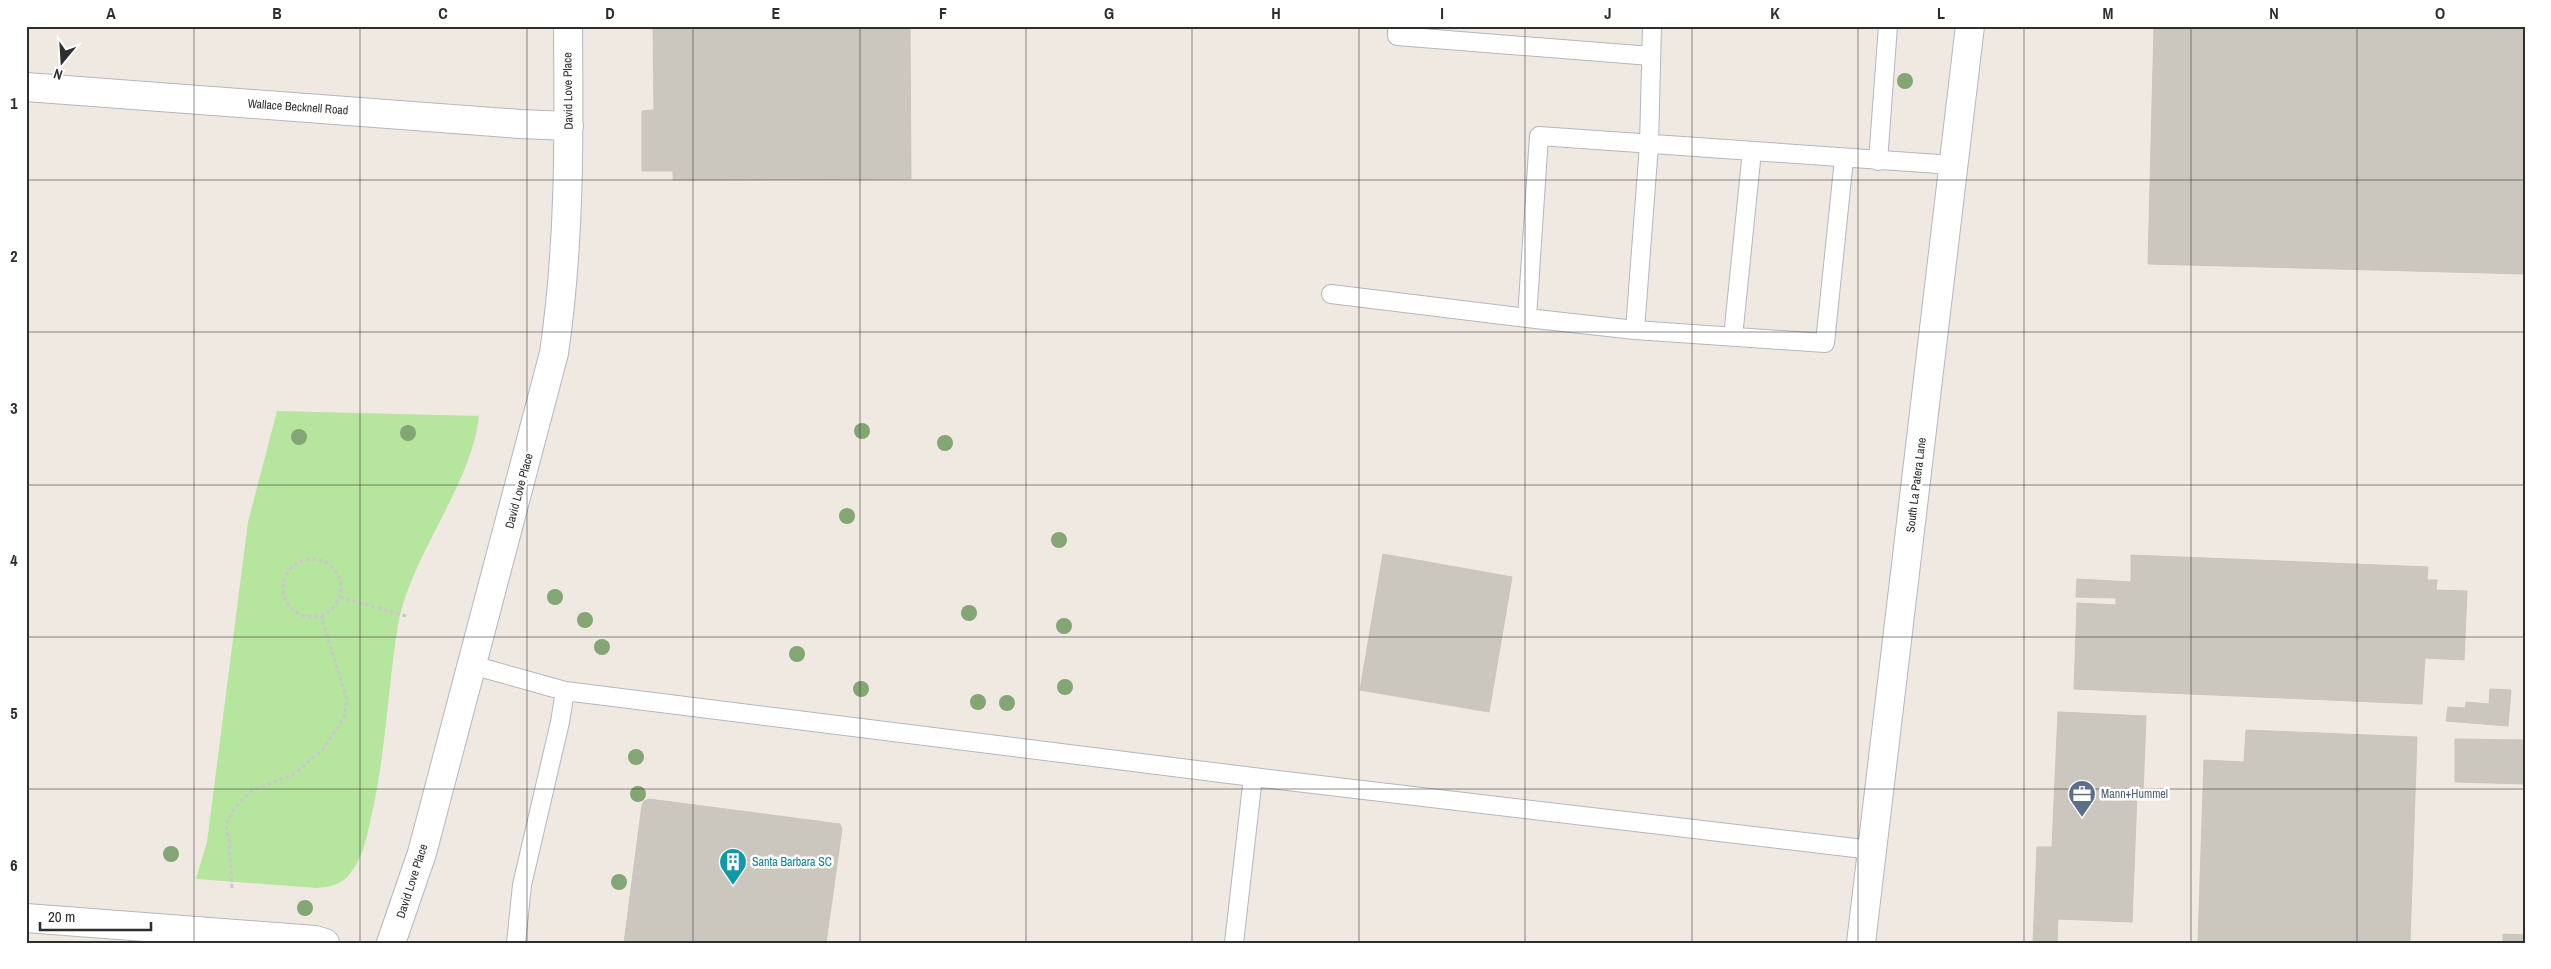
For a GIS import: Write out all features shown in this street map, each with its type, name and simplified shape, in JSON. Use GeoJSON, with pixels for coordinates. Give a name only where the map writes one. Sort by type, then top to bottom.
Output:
{"type":"FeatureCollection","features":[{"type":"Feature","properties":{"kind":"street","name":"David Love Place"},"geometry":{"type":"LineString","coordinates":[[391,943],[422,853],[554,353],[563,289],[567,240],[568,26]]}},
{"type":"Feature","properties":{"kind":"street","name":"South La Patera Lane"},"geometry":{"type":"LineString","coordinates":[[1861,943],[1970,26]]}},
{"type":"Feature","properties":{"kind":"street","name":"Wallace Becknell Road"},"geometry":{"type":"LineString","coordinates":[[26,87],[520,124],[569,126]]}},
{"type":"Feature","properties":{"kind":"street"},"geometry":{"type":"LineString","coordinates":[[26,918],[315,940],[325,943]]}},
{"type":"Feature","properties":{"kind":"lane"},"geometry":{"type":"LineString","coordinates":[[1397,26],[1397,36],[1651,56]]}},
{"type":"Feature","properties":{"kind":"lane"},"geometry":{"type":"LineString","coordinates":[[1635,330],[1649,145],[1652,26]]}},
{"type":"Feature","properties":{"kind":"lane"},"geometry":{"type":"LineString","coordinates":[[1878,161],[1888,26]]}},
{"type":"Feature","properties":{"kind":"lane"},"geometry":{"type":"LineString","coordinates":[[1527,318],[1539,136],[1953,166]]}},
{"type":"Feature","properties":{"kind":"lane"},"geometry":{"type":"LineString","coordinates":[[1733,337],[1752,152]]}},
{"type":"Feature","properties":{"kind":"lane"},"geometry":{"type":"LineString","coordinates":[[1330,294],[1635,330],[1825,343],[1844,159]]}},
{"type":"Feature","properties":{"kind":"lane"},"geometry":{"type":"LineString","coordinates":[[472,665],[565,691],[1253,777],[1872,850]]}},
{"type":"Feature","properties":{"kind":"lane"},"geometry":{"type":"LineString","coordinates":[[516,943],[522,885],[560,722],[565,691]]}},
{"type":"Feature","properties":{"kind":"lane"},"geometry":{"type":"LineString","coordinates":[[1234,943],[1253,777]]}},
{"type":"Feature","properties":{"kind":"path"},"geometry":{"type":"LineString","coordinates":[[312,558],[325,562],[336,570],[341,583],[340,597],[336,606],[321,616],[305,617],[292,611],[284,599],[282,584],[288,571],[298,562],[312,558]]}},
{"type":"Feature","properties":{"kind":"path"},"geometry":{"type":"LineString","coordinates":[[340,597],[406,616]]}},
{"type":"Feature","properties":{"kind":"path"},"geometry":{"type":"LineString","coordinates":[[232,888],[226,825],[234,809],[251,791],[294,774],[322,750],[344,718],[347,700],[321,616]]}},
{"type":"Feature","properties":{"kind":"green space"},"geometry":{"type":"Polygon","coordinates":[[[277,411],[479,416],[474,442],[465,469],[415,572],[398,625],[377,789],[364,846],[358,862],[345,879],[334,885],[317,888],[196,879],[207,842],[248,522],[277,411]]]}},
{"type":"Feature","properties":{"kind":"building"},"geometry":{"type":"Polygon","coordinates":[[[653,26],[910,27],[911,179],[673,180],[673,171],[642,171],[642,111],[654,110],[653,26]]]}},
{"type":"Feature","properties":{"kind":"building"},"geometry":{"type":"Polygon","coordinates":[[[2154,26],[2525,26],[2525,274],[2148,264],[2154,26]]]}},
{"type":"Feature","properties":{"kind":"building"},"geometry":{"type":"Polygon","coordinates":[[[1383,554],[1512,577],[1489,712],[1360,690],[1383,554]]]}},
{"type":"Feature","properties":{"kind":"building"},"geometry":{"type":"Polygon","coordinates":[[[2131,555],[2428,567],[2427,580],[2437,580],[2436,590],[2467,591],[2464,660],[2425,658],[2422,704],[2074,689],[2077,603],[2116,605],[2116,598],[2076,597],[2077,579],[2131,582],[2131,555]]]}},
{"type":"Feature","properties":{"kind":"building"},"geometry":{"type":"Polygon","coordinates":[[[2490,689],[2511,690],[2508,726],[2446,721],[2448,707],[2465,708],[2466,702],[2489,704],[2490,689]]]}},
{"type":"Feature","properties":{"kind":"building"},"geometry":{"type":"Polygon","coordinates":[[[2058,712],[2146,716],[2143,794],[2137,794],[2132,922],[2058,919],[2057,943],[2033,943],[2037,847],[2052,847],[2058,712]]]}},
{"type":"Feature","properties":{"kind":"building"},"geometry":{"type":"Polygon","coordinates":[[[2246,730],[2417,737],[2410,943],[2198,943],[2204,760],[2244,762],[2246,730]]]}},
{"type":"Feature","properties":{"kind":"building"},"geometry":{"type":"Polygon","coordinates":[[[2455,739],[2525,740],[2525,784],[2455,782],[2455,739]]]}},
{"type":"Feature","properties":{"kind":"building","name":"Santa Barbara SC"},"geometry":{"type":"Polygon","coordinates":[[[649,799],[840,824],[842,829],[826,943],[624,943],[642,805],[644,801],[649,799]]]}},
{"type":"Feature","properties":{"kind":"building"},"geometry":{"type":"Polygon","coordinates":[[[2503,934],[2525,935],[2525,943],[2503,943],[2503,934]]]}},
{"type":"Feature","properties":{"kind":"place","name":"Mann+Hummel"},"geometry":{"type":"Point","coordinates":[2082,818]}},
{"type":"Feature","properties":{"kind":"place","name":"Santa Barbara SC"},"geometry":{"type":"Point","coordinates":[733,886]}}]}
